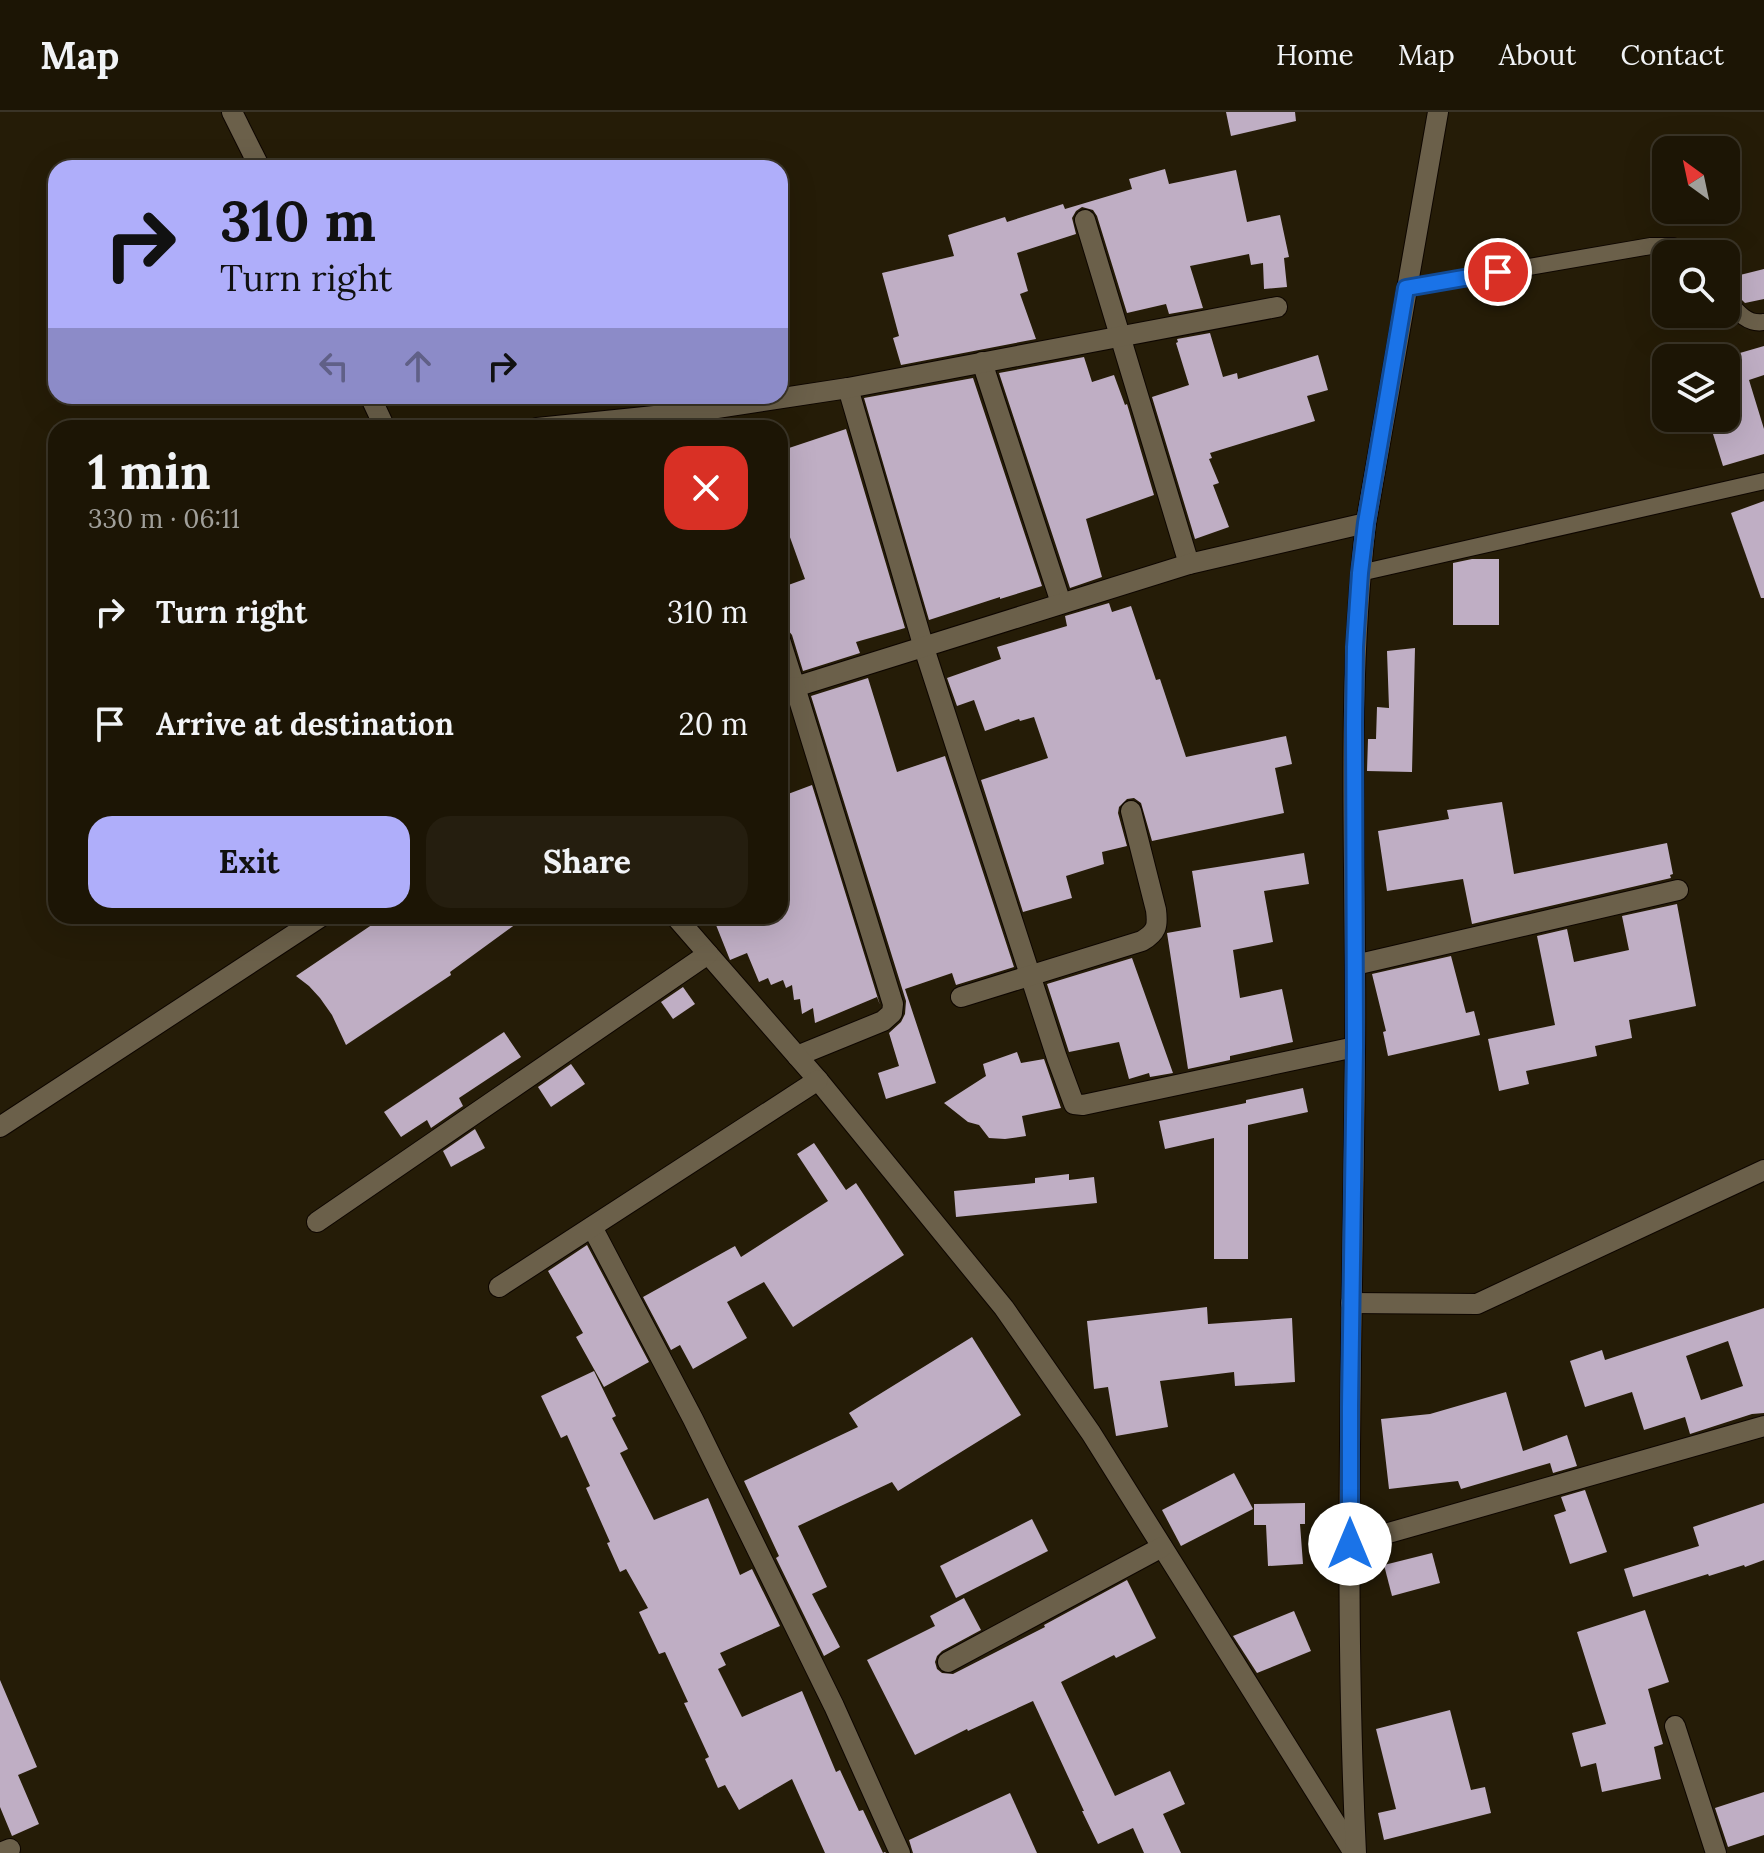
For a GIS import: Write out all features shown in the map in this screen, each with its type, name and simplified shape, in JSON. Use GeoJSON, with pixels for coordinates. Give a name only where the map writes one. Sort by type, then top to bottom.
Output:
{"type":"FeatureCollection","features":[{"type":"Feature","properties":{"kind":"street"},"geometry":{"type":"LineString","coordinates":[[232,112],[256,160]]}},
{"type":"Feature","properties":{"kind":"street"},"geometry":{"type":"LineString","coordinates":[[1355,1853],[1350,1544],[1355,647],[1366,523],[1438,112]]}},
{"type":"Feature","properties":{"kind":"street"},"geometry":{"type":"LineString","coordinates":[[1085,220],[1189,564]]}},
{"type":"Feature","properties":{"kind":"street"},"geometry":{"type":"LineString","coordinates":[[788,401],[1277,307]]}},
{"type":"Feature","properties":{"kind":"street"},"geometry":{"type":"LineString","coordinates":[[982,362],[1061,603]]}},
{"type":"Feature","properties":{"kind":"street"},"geometry":{"type":"LineString","coordinates":[[848,388],[924,648],[1074,1104],[1083,1105],[1355,1047]]}},
{"type":"Feature","properties":{"kind":"street"},"geometry":{"type":"LineString","coordinates":[[709,419],[776,404]]}},
{"type":"Feature","properties":{"kind":"street"},"geometry":{"type":"LineString","coordinates":[[797,1056],[883,1021],[892,1013],[893,1004],[788,689],[1189,564],[1366,523]]}},
{"type":"Feature","properties":{"kind":"street"},"geometry":{"type":"LineString","coordinates":[[961,997],[1142,941],[1152,935],[1157,924],[1156,910],[1131,811]]}},
{"type":"Feature","properties":{"kind":"street"},"geometry":{"type":"LineString","coordinates":[[1355,965],[1678,890]]}},
{"type":"Feature","properties":{"kind":"street"},"geometry":{"type":"LineString","coordinates":[[0,1127],[310,924]]}},
{"type":"Feature","properties":{"kind":"street"},"geometry":{"type":"LineString","coordinates":[[682,924],[818,1080],[1004,1308],[1091,1433],[1355,1853]]}},
{"type":"Feature","properties":{"kind":"street"},"geometry":{"type":"LineString","coordinates":[[317,1222],[708,954]]}},
{"type":"Feature","properties":{"kind":"street"},"geometry":{"type":"LineString","coordinates":[[499,1287],[818,1080]]}},
{"type":"Feature","properties":{"kind":"street"},"geometry":{"type":"LineString","coordinates":[[1351,1303],[1477,1304],[1764,1170]]}},
{"type":"Feature","properties":{"kind":"street"},"geometry":{"type":"LineString","coordinates":[[592,1227],[693,1419],[834,1706],[900,1853]]}},
{"type":"Feature","properties":{"kind":"street"},"geometry":{"type":"LineString","coordinates":[[1350,1544],[1764,1426]]}},
{"type":"Feature","properties":{"kind":"street"},"geometry":{"type":"LineString","coordinates":[[948,1662],[1162,1547]]}},
{"type":"Feature","properties":{"kind":"street"},"geometry":{"type":"LineString","coordinates":[[1675,1726],[1716,1853]]}},
{"type":"Feature","properties":{"kind":"lane"},"geometry":{"type":"LineString","coordinates":[[1406,288],[1652,246]]}},
{"type":"Feature","properties":{"kind":"lane"},"geometry":{"type":"LineString","coordinates":[[1740,315],[1757,323],[1764,322]]}},
{"type":"Feature","properties":{"kind":"lane"},"geometry":{"type":"LineString","coordinates":[[1360,573],[1764,481]]}},
{"type":"Feature","properties":{"kind":"building"},"geometry":{"type":"Polygon","coordinates":[[[1226,112],[1295,112],[1296,121],[1231,136],[1226,112]]]}},
{"type":"Feature","properties":{"kind":"building"},"geometry":{"type":"Polygon","coordinates":[[[1165,169],[1169,184],[1236,170],[1247,222],[1280,215],[1289,257],[1284,258],[1287,287],[1264,289],[1263,263],[1251,265],[1249,254],[1190,266],[1203,308],[1169,314],[1166,304],[1127,313],[1097,216],[1093,210],[1082,207],[1072,218],[1076,234],[1017,253],[1028,291],[1020,294],[1036,339],[901,365],[893,338],[899,336],[882,273],[954,256],[948,235],[1005,217],[1007,222],[1063,204],[1065,209],[1132,189],[1129,179],[1165,169]]]}},
{"type":"Feature","properties":{"kind":"building"},"geometry":{"type":"Polygon","coordinates":[[[1764,269],[1764,299],[1745,303],[1740,298],[1740,275],[1764,269]]]}},
{"type":"Feature","properties":{"kind":"building"},"geometry":{"type":"Polygon","coordinates":[[[1210,333],[1223,377],[1237,373],[1238,379],[1318,355],[1328,390],[1307,396],[1315,421],[1210,453],[1212,458],[1209,459],[1219,483],[1213,485],[1229,527],[1195,539],[1152,397],[1189,385],[1177,339],[1210,333]]]}},
{"type":"Feature","properties":{"kind":"building"},"geometry":{"type":"Polygon","coordinates":[[[1764,346],[1764,375],[1749,380],[1764,429],[1764,454],[1723,466],[1712,432],[1740,432],[1740,353],[1764,346]]]}},
{"type":"Feature","properties":{"kind":"building"},"geometry":{"type":"Polygon","coordinates":[[[1084,357],[1092,382],[1114,375],[1127,404],[1154,495],[1086,519],[1102,577],[1070,588],[999,373],[1084,357]]]}},
{"type":"Feature","properties":{"kind":"building"},"geometry":{"type":"Polygon","coordinates":[[[973,378],[1042,586],[929,620],[864,398],[973,378]]]}},
{"type":"Feature","properties":{"kind":"building"},"geometry":{"type":"Polygon","coordinates":[[[846,429],[905,628],[856,642],[860,653],[803,671],[788,630],[788,585],[805,579],[788,532],[788,448],[846,429]]]}},
{"type":"Feature","properties":{"kind":"building"},"geometry":{"type":"Polygon","coordinates":[[[1764,501],[1764,598],[1761,598],[1731,513],[1764,501]]]}},
{"type":"Feature","properties":{"kind":"building"},"geometry":{"type":"Polygon","coordinates":[[[1499,559],[1499,625],[1453,625],[1453,563],[1499,559]]]}},
{"type":"Feature","properties":{"kind":"building"},"geometry":{"type":"Polygon","coordinates":[[[1109,603],[1112,612],[1131,606],[1186,757],[1286,736],[1292,764],[1275,768],[1284,813],[1152,841],[1141,803],[1134,798],[1127,799],[1119,807],[1118,813],[1127,846],[1102,852],[1104,864],[1066,876],[1072,898],[1023,912],[981,780],[1048,758],[1034,717],[985,731],[974,700],[957,706],[947,678],[1001,659],[997,647],[1067,626],[1065,616],[1109,603]]]}},
{"type":"Feature","properties":{"kind":"building"},"geometry":{"type":"Polygon","coordinates":[[[1415,648],[1412,772],[1367,771],[1368,739],[1376,739],[1377,707],[1389,708],[1387,651],[1415,648]]]}},
{"type":"Feature","properties":{"kind":"building"},"geometry":{"type":"Polygon","coordinates":[[[868,678],[897,772],[945,756],[1014,967],[956,985],[952,973],[905,989],[936,1083],[886,1099],[878,1073],[899,1066],[889,1033],[901,1022],[906,1001],[811,696],[868,678]]]}},
{"type":"Feature","properties":{"kind":"building"},"geometry":{"type":"Polygon","coordinates":[[[812,785],[880,1005],[877,997],[815,1023],[813,1008],[802,1014],[800,999],[794,1000],[792,985],[786,988],[783,980],[771,985],[768,978],[759,982],[747,953],[730,960],[716,925],[788,924],[788,794],[812,785]]]}},
{"type":"Feature","properties":{"kind":"building"},"geometry":{"type":"Polygon","coordinates":[[[1502,802],[1514,874],[1667,843],[1673,874],[1671,878],[1472,924],[1463,879],[1387,891],[1378,831],[1449,819],[1447,810],[1502,802]]]}},
{"type":"Feature","properties":{"kind":"building"},"geometry":{"type":"Polygon","coordinates":[[[1304,853],[1309,884],[1264,891],[1273,942],[1233,950],[1240,998],[1282,989],[1293,1042],[1188,1069],[1167,933],[1201,927],[1192,871],[1304,853]]]}},
{"type":"Feature","properties":{"kind":"building"},"geometry":{"type":"Polygon","coordinates":[[[1677,904],[1696,1006],[1629,1020],[1632,1038],[1595,1046],[1597,1056],[1526,1071],[1529,1084],[1499,1091],[1488,1039],[1555,1025],[1537,936],[1567,929],[1574,962],[1629,950],[1622,916],[1677,904]]]}},
{"type":"Feature","properties":{"kind":"building"},"geometry":{"type":"Polygon","coordinates":[[[373,924],[516,924],[450,972],[451,975],[346,1045],[320,998],[296,976],[373,924]]]}},
{"type":"Feature","properties":{"kind":"building"},"geometry":{"type":"Polygon","coordinates":[[[1451,956],[1466,1013],[1474,1011],[1480,1035],[1388,1056],[1383,1032],[1386,1031],[1372,974],[1451,956]]]}},
{"type":"Feature","properties":{"kind":"building"},"geometry":{"type":"Polygon","coordinates":[[[1132,958],[1173,1073],[1150,1077],[1149,1073],[1129,1079],[1119,1042],[1069,1052],[1047,984],[1132,958]]]}},
{"type":"Feature","properties":{"kind":"building"},"geometry":{"type":"Polygon","coordinates":[[[683,987],[695,1004],[673,1019],[661,1002],[683,987]]]}},
{"type":"Feature","properties":{"kind":"building"},"geometry":{"type":"Polygon","coordinates":[[[504,1032],[521,1057],[459,1098],[463,1106],[431,1128],[427,1120],[401,1137],[384,1112],[504,1032]]]}},
{"type":"Feature","properties":{"kind":"building"},"geometry":{"type":"Polygon","coordinates":[[[1017,1052],[1021,1063],[1044,1059],[1061,1108],[1022,1116],[1026,1136],[989,1138],[979,1125],[968,1122],[944,1103],[986,1076],[983,1064],[1017,1052]]]}},
{"type":"Feature","properties":{"kind":"building"},"geometry":{"type":"Polygon","coordinates":[[[571,1064],[585,1084],[551,1107],[538,1087],[571,1064]]]}},
{"type":"Feature","properties":{"kind":"building"},"geometry":{"type":"Polygon","coordinates":[[[1303,1088],[1308,1112],[1248,1125],[1248,1259],[1214,1259],[1214,1138],[1165,1149],[1159,1121],[1303,1088]]]}},
{"type":"Feature","properties":{"kind":"building"},"geometry":{"type":"Polygon","coordinates":[[[475,1129],[485,1148],[451,1167],[443,1151],[475,1129]]]}},
{"type":"Feature","properties":{"kind":"building"},"geometry":{"type":"Polygon","coordinates":[[[814,1143],[846,1190],[856,1183],[904,1255],[793,1327],[764,1282],[727,1302],[747,1338],[693,1369],[680,1345],[671,1350],[643,1297],[735,1246],[741,1257],[828,1201],[797,1154],[814,1143]]]}},
{"type":"Feature","properties":{"kind":"building"},"geometry":{"type":"Polygon","coordinates":[[[1069,1174],[1069,1180],[1094,1177],[1097,1203],[956,1217],[954,1191],[1035,1183],[1035,1178],[1069,1174]]]}},
{"type":"Feature","properties":{"kind":"building"},"geometry":{"type":"Polygon","coordinates":[[[587,1245],[649,1362],[604,1387],[576,1337],[583,1333],[548,1271],[587,1245]]]}},
{"type":"Feature","properties":{"kind":"building"},"geometry":{"type":"Polygon","coordinates":[[[1207,1307],[1208,1324],[1292,1318],[1295,1382],[1235,1386],[1234,1372],[1160,1381],[1168,1427],[1116,1436],[1108,1387],[1094,1389],[1087,1321],[1207,1307]]]}},
{"type":"Feature","properties":{"kind":"building"},"geometry":{"type":"Polygon","coordinates":[[[1764,1308],[1764,1413],[1690,1434],[1685,1417],[1644,1430],[1632,1392],[1585,1407],[1570,1361],[1602,1350],[1605,1360],[1764,1308]],[[1728,1341],[1686,1356],[1701,1400],[1743,1386],[1728,1341]]]}},
{"type":"Feature","properties":{"kind":"building"},"geometry":{"type":"Polygon","coordinates":[[[972,1337],[1021,1415],[898,1491],[892,1482],[798,1526],[827,1587],[812,1594],[840,1647],[824,1656],[776,1558],[779,1556],[744,1481],[858,1427],[849,1413],[972,1337]]]}},
{"type":"Feature","properties":{"kind":"building"},"geometry":{"type":"Polygon","coordinates":[[[594,1371],[628,1449],[620,1453],[654,1520],[708,1498],[740,1575],[752,1569],[780,1626],[720,1653],[726,1665],[718,1669],[742,1717],[802,1691],[836,1772],[840,1770],[883,1853],[825,1853],[792,1779],[739,1810],[725,1785],[718,1788],[705,1759],[709,1757],[684,1703],[688,1702],[665,1652],[659,1654],[639,1612],[648,1608],[626,1569],[620,1572],[586,1488],[590,1486],[567,1435],[561,1438],[541,1396],[594,1371]]]}},
{"type":"Feature","properties":{"kind":"building"},"geometry":{"type":"Polygon","coordinates":[[[1506,1392],[1523,1451],[1567,1435],[1577,1466],[1553,1473],[1550,1463],[1461,1489],[1458,1481],[1389,1489],[1381,1419],[1430,1414],[1506,1392]]]}},
{"type":"Feature","properties":{"kind":"building"},"geometry":{"type":"Polygon","coordinates":[[[1234,1473],[1253,1509],[1181,1546],[1162,1510],[1234,1473]]]}},
{"type":"Feature","properties":{"kind":"building"},"geometry":{"type":"Polygon","coordinates":[[[1585,1490],[1607,1552],[1570,1564],[1554,1515],[1566,1511],[1561,1497],[1585,1490]]]}},
{"type":"Feature","properties":{"kind":"building"},"geometry":{"type":"Polygon","coordinates":[[[1305,1503],[1305,1524],[1300,1524],[1303,1564],[1268,1566],[1266,1525],[1254,1525],[1254,1504],[1305,1503]]]}},
{"type":"Feature","properties":{"kind":"building"},"geometry":{"type":"Polygon","coordinates":[[[1764,1503],[1764,1560],[1633,1597],[1624,1569],[1699,1546],[1693,1527],[1764,1503]]]}},
{"type":"Feature","properties":{"kind":"building"},"geometry":{"type":"Polygon","coordinates":[[[1032,1519],[1048,1551],[956,1598],[940,1566],[1032,1519]]]}},
{"type":"Feature","properties":{"kind":"building"},"geometry":{"type":"Polygon","coordinates":[[[1432,1553],[1440,1583],[1392,1596],[1384,1565],[1432,1553]]]}},
{"type":"Feature","properties":{"kind":"building"},"geometry":{"type":"Polygon","coordinates":[[[1127,1580],[1156,1638],[1061,1682],[1115,1796],[1170,1771],[1185,1804],[1163,1814],[1181,1853],[1144,1853],[1133,1828],[1098,1844],[1033,1701],[915,1755],[867,1660],[935,1626],[930,1616],[964,1598],[981,1630],[937,1656],[937,1669],[953,1674],[1127,1580]]]}},
{"type":"Feature","properties":{"kind":"building"},"geometry":{"type":"Polygon","coordinates":[[[1645,1610],[1669,1682],[1648,1689],[1663,1744],[1654,1747],[1661,1779],[1602,1792],[1596,1763],[1581,1767],[1572,1733],[1606,1724],[1577,1632],[1645,1610]]]}},
{"type":"Feature","properties":{"kind":"building"},"geometry":{"type":"Polygon","coordinates":[[[1294,1611],[1311,1651],[1257,1673],[1233,1636],[1294,1611]]]}},
{"type":"Feature","properties":{"kind":"building"},"geometry":{"type":"Polygon","coordinates":[[[0,1680],[37,1767],[18,1775],[39,1824],[12,1836],[0,1807],[0,1680]]]}},
{"type":"Feature","properties":{"kind":"building"},"geometry":{"type":"Polygon","coordinates":[[[1450,1710],[1471,1790],[1485,1787],[1491,1813],[1384,1840],[1378,1813],[1396,1809],[1376,1729],[1450,1710]]]}},
{"type":"Feature","properties":{"kind":"building"},"geometry":{"type":"Polygon","coordinates":[[[1764,1792],[1764,1835],[1728,1847],[1715,1808],[1764,1792]]]}},
{"type":"Feature","properties":{"kind":"building"},"geometry":{"type":"Polygon","coordinates":[[[1010,1793],[1037,1853],[913,1853],[909,1840],[1010,1793]]]}},
{"type":"Feature","properties":{"kind":"route"},"geometry":{"type":"LineString","coordinates":[[1350,1544],[1355,1047],[1354,724],[1360,573],[1406,288],[1498,272]]}}]}
